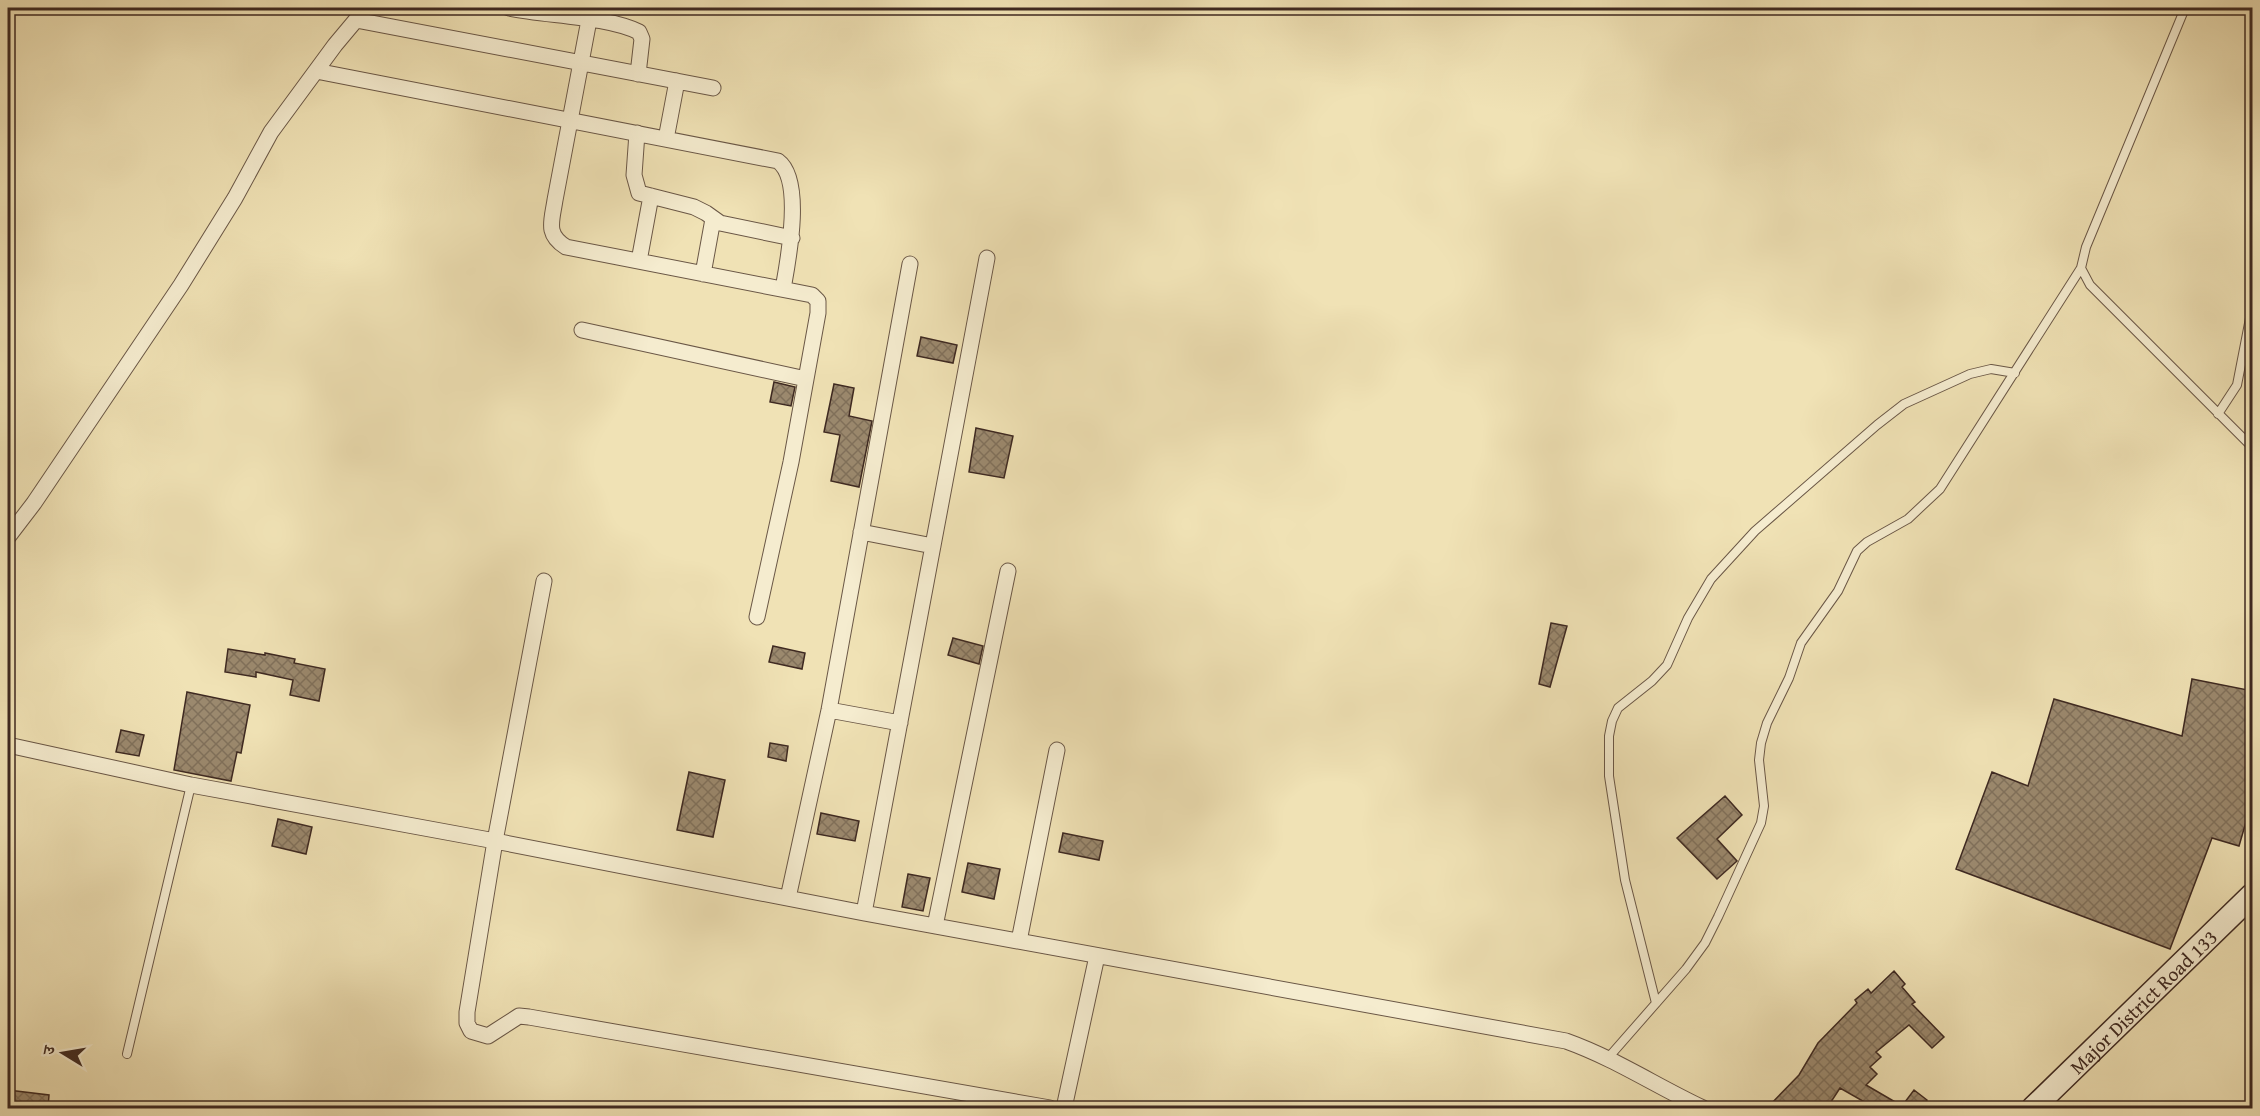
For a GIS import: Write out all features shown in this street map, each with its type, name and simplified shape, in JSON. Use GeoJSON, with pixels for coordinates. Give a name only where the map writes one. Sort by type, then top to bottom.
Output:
{"type":"FeatureCollection","features":[{"type":"Feature","properties":{"kind":"main road","name":"Major District Road 133"},"geometry":{"type":"LineString","coordinates":[[2033,1108],[2253,895]]}},
{"type":"Feature","properties":{"kind":"street"},"geometry":{"type":"LineString","coordinates":[[8,537],[34,503],[181,285],[235,198],[271,132],[366,8]]}},
{"type":"Feature","properties":{"kind":"street"},"geometry":{"type":"LineString","coordinates":[[508,8],[589,20],[631,28],[639,32],[642,39],[638,74]]}},
{"type":"Feature","properties":{"kind":"street"},"geometry":{"type":"LineString","coordinates":[[356,20],[713,88]]}},
{"type":"Feature","properties":{"kind":"street"},"geometry":{"type":"LineString","coordinates":[[589,20],[551,230],[556,241],[566,247],[812,295],[818,301],[818,313],[791,462],[757,617]]}},
{"type":"Feature","properties":{"kind":"street"},"geometry":{"type":"LineString","coordinates":[[316,71],[778,161],[785,166],[794,220],[783,289]]}},
{"type":"Feature","properties":{"kind":"street"},"geometry":{"type":"LineString","coordinates":[[666,139],[677,81]]}},
{"type":"Feature","properties":{"kind":"street"},"geometry":{"type":"LineString","coordinates":[[638,133],[634,175],[639,193],[694,207],[713,219],[733,227],[792,238]]}},
{"type":"Feature","properties":{"kind":"street"},"geometry":{"type":"LineString","coordinates":[[639,261],[651,196]]}},
{"type":"Feature","properties":{"kind":"street"},"geometry":{"type":"LineString","coordinates":[[704,274],[713,219]]}},
{"type":"Feature","properties":{"kind":"street"},"geometry":{"type":"LineString","coordinates":[[864,913],[987,258]]}},
{"type":"Feature","properties":{"kind":"street"},"geometry":{"type":"LineString","coordinates":[[788,898],[829,710],[910,264]]}},
{"type":"Feature","properties":{"kind":"street"},"geometry":{"type":"LineString","coordinates":[[582,330],[806,380]]}},
{"type":"Feature","properties":{"kind":"street"},"geometry":{"type":"LineString","coordinates":[[861,532],[933,546]]}},
{"type":"Feature","properties":{"kind":"street"},"geometry":{"type":"LineString","coordinates":[[935,926],[1008,571]]}},
{"type":"Feature","properties":{"kind":"street"},"geometry":{"type":"LineString","coordinates":[[544,581],[495,841],[467,1012],[467,1023],[471,1031],[488,1036],[519,1016],[529,1017],[1050,1108]]}},
{"type":"Feature","properties":{"kind":"street"},"geometry":{"type":"LineString","coordinates":[[829,710],[900,723]]}},
{"type":"Feature","properties":{"kind":"street"},"geometry":{"type":"LineString","coordinates":[[8,745],[191,785],[864,913],[1566,1041],[1608,1058],[1670,1093],[1703,1108]]}},
{"type":"Feature","properties":{"kind":"street"},"geometry":{"type":"LineString","coordinates":[[1019,941],[1057,750]]}},
{"type":"Feature","properties":{"kind":"street"},"geometry":{"type":"LineString","coordinates":[[1064,1108],[1097,956]]}},
{"type":"Feature","properties":{"kind":"lane"},"geometry":{"type":"LineString","coordinates":[[1608,1058],[1686,969],[1705,943],[1761,823],[1764,806],[1759,760],[1761,743],[1767,723],[1789,678],[1801,643],[1838,591],[1857,551],[1867,542],[1908,519],[1940,489],[2081,268],[2086,247],[2185,8]]}},
{"type":"Feature","properties":{"kind":"lane"},"geometry":{"type":"LineString","coordinates":[[2081,268],[2090,285],[2253,447]]}},
{"type":"Feature","properties":{"kind":"lane"},"geometry":{"type":"LineString","coordinates":[[2218,414],[2236,385],[2253,308]]}},
{"type":"Feature","properties":{"kind":"lane"},"geometry":{"type":"LineString","coordinates":[[1656,1003],[1625,880],[1609,776],[1609,736],[1618,708],[1652,681],[1667,664],[1688,618],[1711,579],[1755,531],[1877,425],[1904,404],[1970,374],[1991,369],[2015,373]]}},
{"type":"Feature","properties":{"kind":"lane"},"geometry":{"type":"LineString","coordinates":[[127,1054],[191,785]]}},
{"type":"Feature","properties":{"kind":"building"},"geometry":{"type":"Polygon","coordinates":[[[921,337],[957,345],[953,363],[917,356],[921,337]]]}},
{"type":"Feature","properties":{"kind":"building"},"geometry":{"type":"Polygon","coordinates":[[[774,382],[795,387],[791,406],[770,402],[774,382]]]}},
{"type":"Feature","properties":{"kind":"building"},"geometry":{"type":"Polygon","coordinates":[[[834,384],[854,388],[849,416],[872,421],[859,487],[831,481],[840,435],[824,432],[834,384]]]}},
{"type":"Feature","properties":{"kind":"building"},"geometry":{"type":"Polygon","coordinates":[[[976,428],[1013,436],[1004,478],[969,472],[976,428]]]}},
{"type":"Feature","properties":{"kind":"building"},"geometry":{"type":"Polygon","coordinates":[[[1551,623],[1567,626],[1550,687],[1539,684],[1551,623]]]}},
{"type":"Feature","properties":{"kind":"building"},"geometry":{"type":"Polygon","coordinates":[[[953,638],[983,646],[979,664],[948,655],[953,638]]]}},
{"type":"Feature","properties":{"kind":"building"},"geometry":{"type":"Polygon","coordinates":[[[773,646],[805,653],[802,669],[769,662],[773,646]]]}},
{"type":"Feature","properties":{"kind":"building"},"geometry":{"type":"Polygon","coordinates":[[[228,649],[295,659],[294,663],[325,669],[319,701],[290,695],[293,680],[256,672],[256,677],[225,672],[228,649]]]}},
{"type":"Feature","properties":{"kind":"building"},"geometry":{"type":"Polygon","coordinates":[[[2192,679],[2253,691],[2253,798],[2239,846],[2212,838],[2170,949],[1956,869],[1992,772],[2028,786],[2054,699],[2182,736],[2192,679]]]}},
{"type":"Feature","properties":{"kind":"building"},"geometry":{"type":"Polygon","coordinates":[[[187,692],[250,705],[241,753],[237,752],[231,781],[174,770],[187,692]]]}},
{"type":"Feature","properties":{"kind":"building"},"geometry":{"type":"Polygon","coordinates":[[[121,730],[144,735],[139,756],[116,752],[121,730]]]}},
{"type":"Feature","properties":{"kind":"building"},"geometry":{"type":"Polygon","coordinates":[[[770,743],[788,746],[786,761],[768,757],[770,743]]]}},
{"type":"Feature","properties":{"kind":"building"},"geometry":{"type":"Polygon","coordinates":[[[689,772],[725,780],[713,837],[677,830],[689,772]]]}},
{"type":"Feature","properties":{"kind":"building"},"geometry":{"type":"Polygon","coordinates":[[[1725,796],[1742,815],[1717,839],[1737,861],[1717,879],[1677,838],[1725,796]]]}},
{"type":"Feature","properties":{"kind":"building"},"geometry":{"type":"Polygon","coordinates":[[[821,813],[859,821],[855,841],[817,834],[821,813]]]}},
{"type":"Feature","properties":{"kind":"building"},"geometry":{"type":"Polygon","coordinates":[[[278,819],[312,827],[306,854],[272,846],[278,819]]]}},
{"type":"Feature","properties":{"kind":"building"},"geometry":{"type":"Polygon","coordinates":[[[1063,833],[1103,841],[1099,860],[1059,852],[1063,833]]]}},
{"type":"Feature","properties":{"kind":"building"},"geometry":{"type":"Polygon","coordinates":[[[968,863],[1000,869],[994,899],[962,892],[968,863]]]}},
{"type":"Feature","properties":{"kind":"building"},"geometry":{"type":"Polygon","coordinates":[[[908,874],[930,878],[923,911],[902,907],[908,874]]]}},
{"type":"Feature","properties":{"kind":"building"},"geometry":{"type":"Polygon","coordinates":[[[1894,971],[1905,984],[1902,987],[1915,1002],[1912,1004],[1944,1037],[1932,1048],[1909,1025],[1876,1052],[1881,1057],[1870,1067],[1877,1074],[1866,1085],[1902,1106],[1914,1090],[1927,1100],[1920,1108],[1875,1108],[1840,1088],[1827,1108],[1767,1108],[1799,1075],[1818,1043],[1857,1003],[1855,1000],[1868,989],[1871,993],[1894,971]]]}},
{"type":"Feature","properties":{"kind":"building"},"geometry":{"type":"Polygon","coordinates":[[[8,1090],[49,1095],[48,1108],[8,1108],[8,1090]]]}}]}
